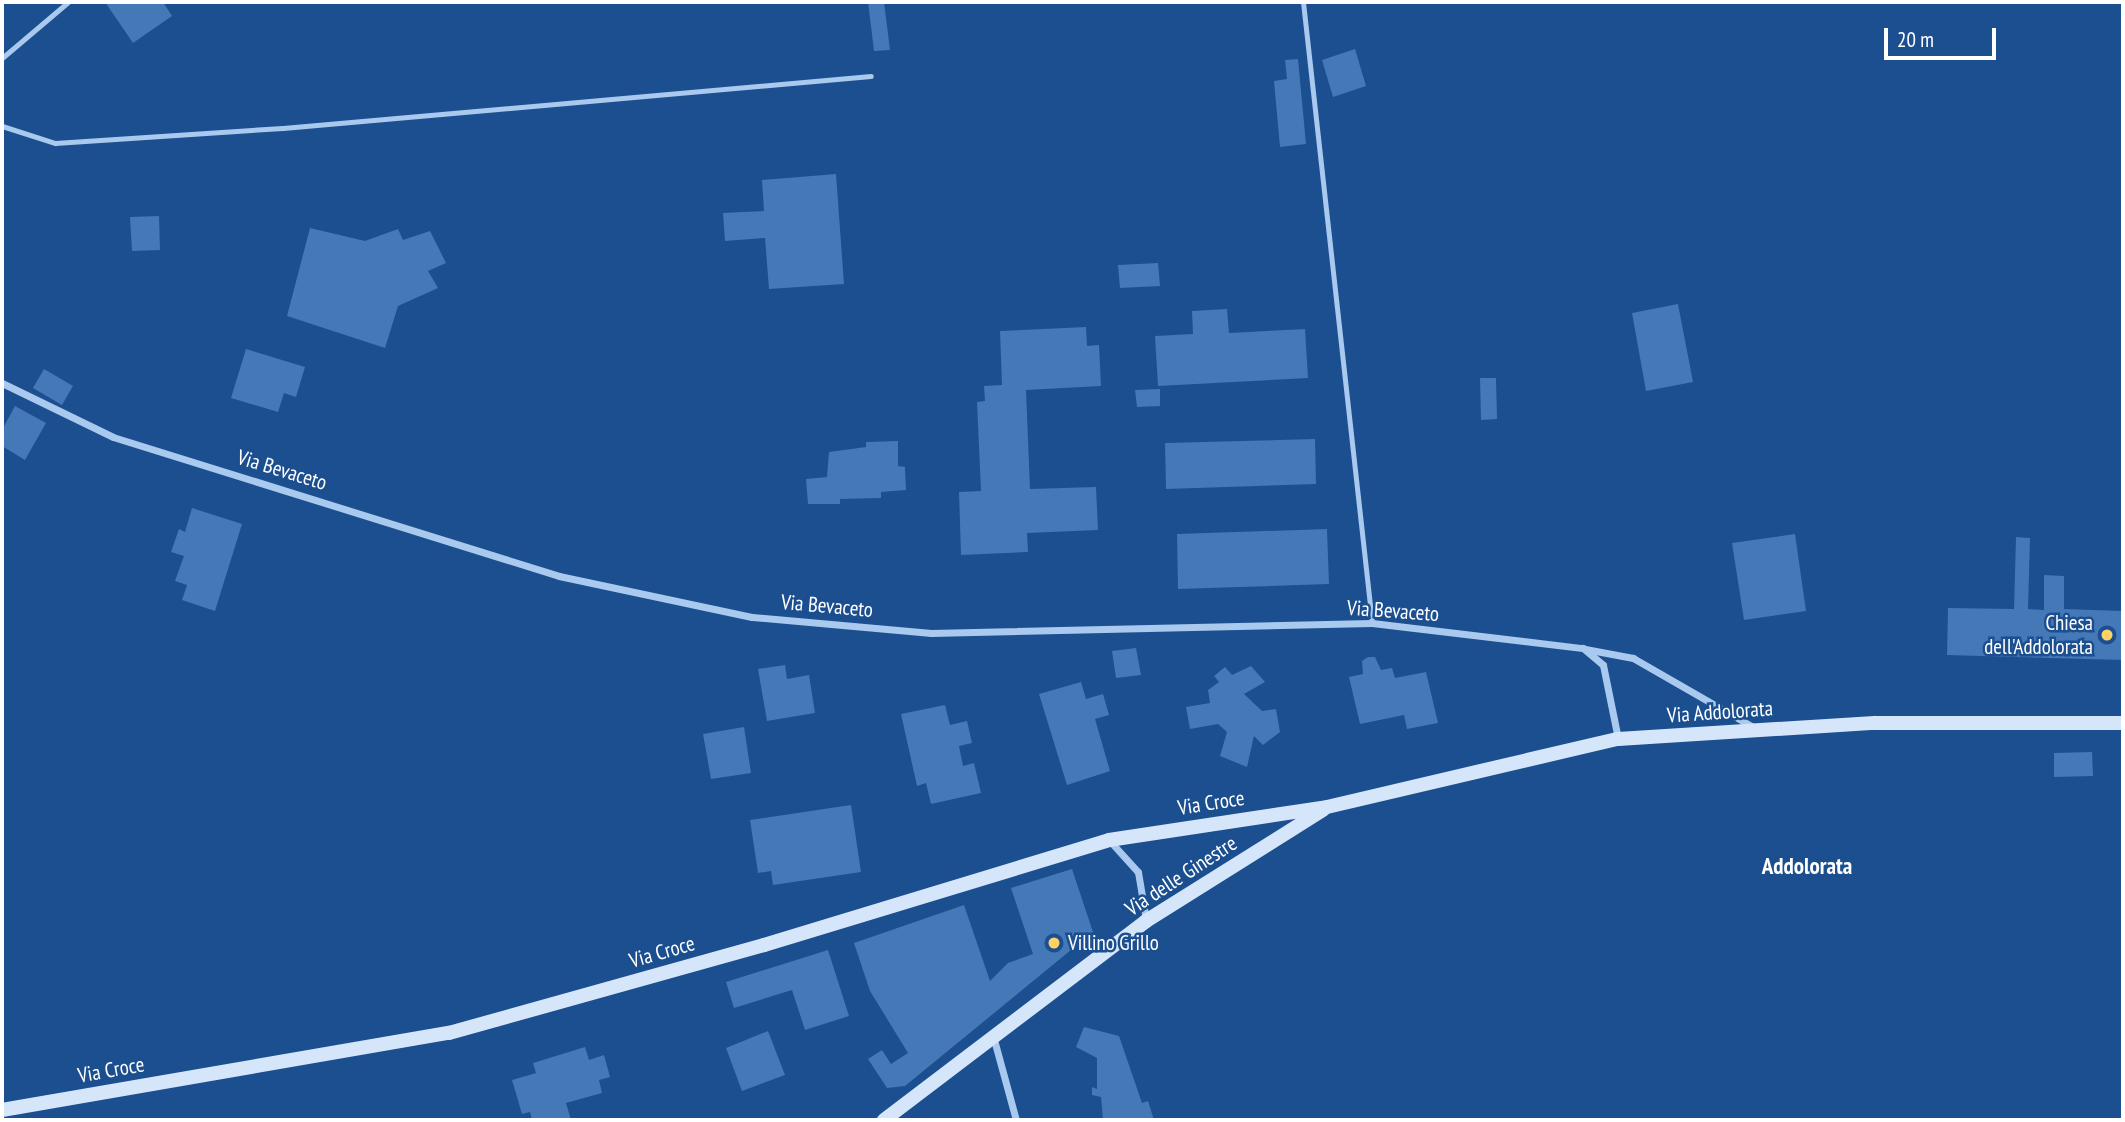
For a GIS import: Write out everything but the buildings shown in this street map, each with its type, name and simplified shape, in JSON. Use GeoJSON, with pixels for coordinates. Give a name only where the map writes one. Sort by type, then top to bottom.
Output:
{"type":"FeatureCollection","features":[{"type":"Feature","properties":{"kind":"street","name":"Via Bevaceto"},"geometry":{"type":"LineString","coordinates":[[2,383],[113,437],[559,576],[752,617],[932,634],[1372,624],[1583,649],[1633,658],[1715,709],[1760,730]]}},
{"type":"Feature","properties":{"kind":"street"},"geometry":{"type":"LineString","coordinates":[[1583,649],[1603,665],[1618,739]]}},
{"type":"Feature","properties":{"kind":"street","name":"Via Addolorata"},"geometry":{"type":"LineString","coordinates":[[1327,807],[1618,739],[1874,723],[2123,723]]}},
{"type":"Feature","properties":{"kind":"street","name":"Via Croce"},"geometry":{"type":"LineString","coordinates":[[2,1110],[449,1033],[764,945],[1110,840],[1327,807]]}},
{"type":"Feature","properties":{"kind":"street","name":"Via delle Ginestre"},"geometry":{"type":"LineString","coordinates":[[884,1120],[1146,921],[1327,807]]}},
{"type":"Feature","properties":{"kind":"street"},"geometry":{"type":"LineString","coordinates":[[1110,840],[1138,872],[1146,921]]}},
{"type":"Feature","properties":{"kind":"street"},"geometry":{"type":"LineString","coordinates":[[993,1035],[1016,1120]]}},
{"type":"Feature","properties":{"kind":"lane"},"geometry":{"type":"LineString","coordinates":[[2,58],[68,2]]}},
{"type":"Feature","properties":{"kind":"lane"},"geometry":{"type":"LineString","coordinates":[[1303,2],[1372,624]]}},
{"type":"Feature","properties":{"kind":"lane"},"geometry":{"type":"LineString","coordinates":[[2,126],[55,143],[871,76]]}},
{"type":"Feature","properties":{"kind":"place","name":"Chiesa dell'Addolorata"},"geometry":{"type":"Point","coordinates":[2107,635]}},
{"type":"Feature","properties":{"kind":"place","name":"Villino Grillo"},"geometry":{"type":"Point","coordinates":[1054,943]}},
{"type":"Feature","properties":{"kind":"district","name":"Addolorata"},"geometry":{"type":"Point","coordinates":[1807,866]}}]}
